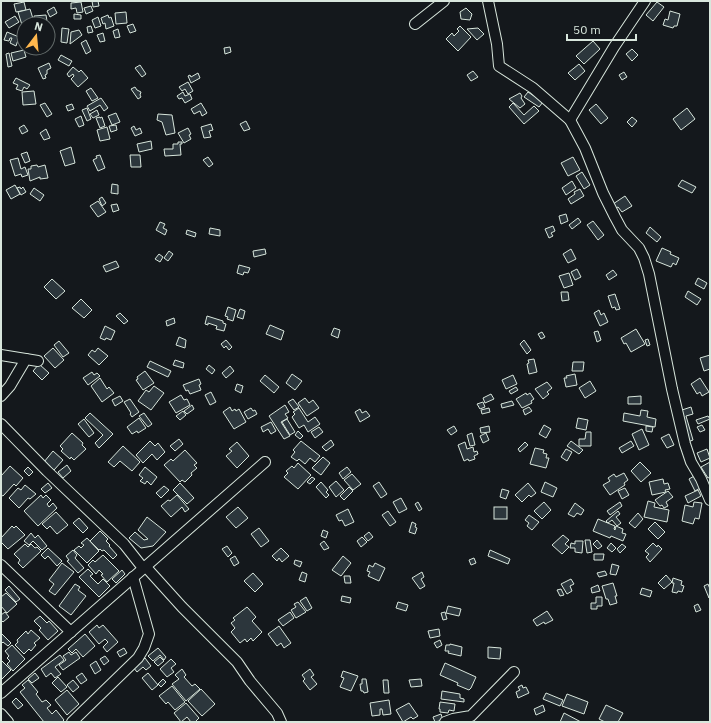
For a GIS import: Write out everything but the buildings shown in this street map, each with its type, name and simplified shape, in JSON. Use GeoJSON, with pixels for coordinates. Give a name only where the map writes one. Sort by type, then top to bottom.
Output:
{"type":"FeatureCollection","features":[{"type":"Feature","properties":{"kind":"street"},"geometry":{"type":"LineString","coordinates":[[415,24],[444,1]]}},
{"type":"Feature","properties":{"kind":"street"},"geometry":{"type":"LineString","coordinates":[[488,1],[497,44],[499,66],[533,88],[570,120],[585,148],[603,193],[615,217],[622,230],[639,248],[644,258],[649,274],[672,390],[685,444],[691,462],[701,479],[710,500]]}},
{"type":"Feature","properties":{"kind":"street"},"geometry":{"type":"LineString","coordinates":[[570,120],[614,47],[645,1]]}},
{"type":"Feature","properties":{"kind":"street"},"geometry":{"type":"LineString","coordinates":[[1,355],[38,361]]}},
{"type":"Feature","properties":{"kind":"street"},"geometry":{"type":"LineString","coordinates":[[1,396],[10,386],[26,359]]}},
{"type":"Feature","properties":{"kind":"street"},"geometry":{"type":"LineString","coordinates":[[1,424],[47,471],[124,544],[182,607],[237,662],[250,681],[277,713],[281,722]]}},
{"type":"Feature","properties":{"kind":"street"},"geometry":{"type":"LineString","coordinates":[[1,693],[265,462]]}},
{"type":"Feature","properties":{"kind":"street"},"geometry":{"type":"LineString","coordinates":[[1,565],[71,632]]}},
{"type":"Feature","properties":{"kind":"street"},"geometry":{"type":"LineString","coordinates":[[72,722],[138,658],[144,648],[149,634],[133,577]]}},
{"type":"Feature","properties":{"kind":"street"},"geometry":{"type":"LineString","coordinates":[[445,722],[453,719],[474,719],[514,672]]}},
{"type":"Feature","properties":{"kind":"street"},"geometry":{"type":"LineString","coordinates":[[1,714],[8,722]]}}]}
